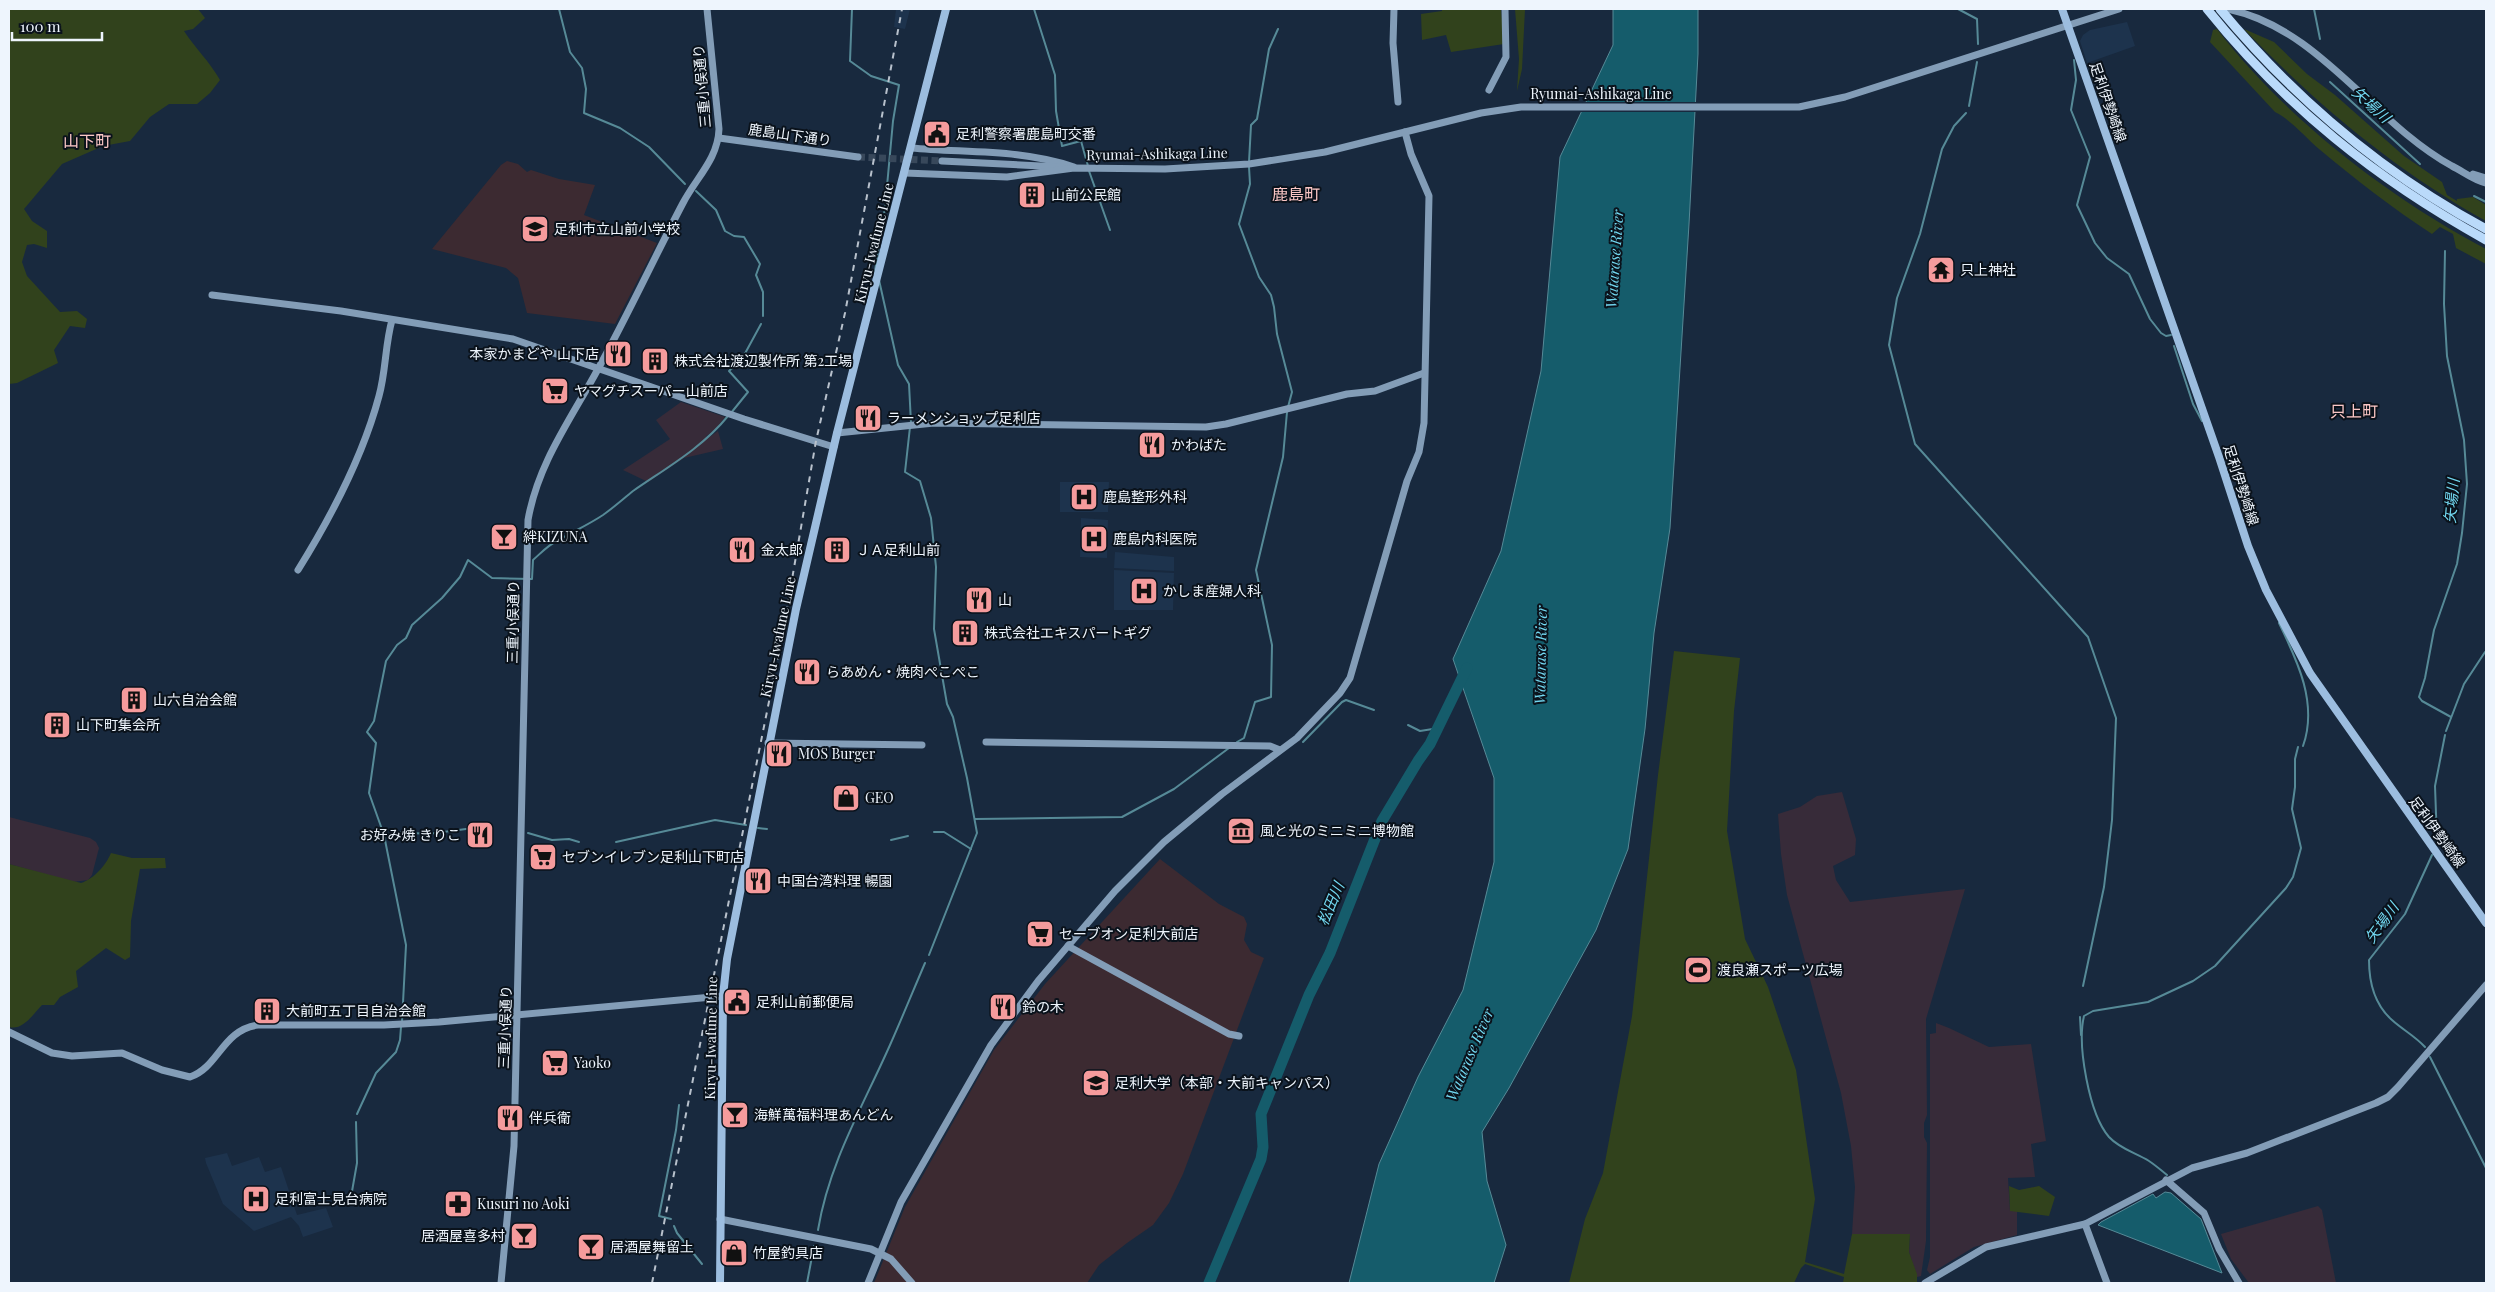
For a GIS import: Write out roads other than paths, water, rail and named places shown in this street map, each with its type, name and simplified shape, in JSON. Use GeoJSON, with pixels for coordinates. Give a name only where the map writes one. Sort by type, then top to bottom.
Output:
{"type":"FeatureCollection","features":[{"type":"Feature","properties":{"kind":"highway"},"geometry":{"type":"LineString","coordinates":[[2207,9],[2261,71],[2341,144],[2398,188],[2486,240]]}},
{"type":"Feature","properties":{"kind":"highway"},"geometry":{"type":"LineString","coordinates":[[2220,9],[2295,90],[2360,146],[2406,180],[2486,229]]}},
{"type":"Feature","properties":{"kind":"main road","name":"Kiryu-Iwafune Line"},"geometry":{"type":"LineString","coordinates":[[720,1283],[723,996],[727,959],[768,743],[837,433],[946,9]]}},
{"type":"Feature","properties":{"kind":"main road","name":"足利伊勢崎線"},"geometry":{"type":"LineString","coordinates":[[2062,9],[2219,457],[2248,546],[2276,612],[2310,674],[2486,923]]}},
{"type":"Feature","properties":{"kind":"street","name":"三重小俣通り"},"geometry":{"type":"LineString","coordinates":[[501,1283],[514,1146],[519,1014],[528,520],[535,490],[551,449],[598,369],[685,200],[707,166],[719,138],[707,9]]}},
{"type":"Feature","properties":{"kind":"street"},"geometry":{"type":"LineString","coordinates":[[1394,9],[1398,102]]}},
{"type":"Feature","properties":{"kind":"street"},"geometry":{"type":"LineString","coordinates":[[1489,90],[1498,76],[1506,57],[1505,9]]}},
{"type":"Feature","properties":{"kind":"street","name":"Ryumai-Ashikaga Line"},"geometry":{"type":"LineString","coordinates":[[905,173],[1007,177],[1074,168],[1164,169],[1249,164],[1325,152],[1481,113],[1521,107],[1799,106],[1844,97],[2067,24],[2119,9]]}},
{"type":"Feature","properties":{"kind":"street"},"geometry":{"type":"LineString","coordinates":[[2228,9],[2266,22],[2295,38],[2329,65],[2408,137],[2469,177],[2486,183]]}},
{"type":"Feature","properties":{"kind":"street"},"geometry":{"type":"LineString","coordinates":[[868,1283],[900,1202],[981,1061],[1007,1022],[1068,946],[1115,892],[1164,842],[1222,794],[1307,729],[1340,693],[1350,678],[1408,481],[1421,444],[1424,423],[1429,196],[1411,154],[1405,132]]}},
{"type":"Feature","properties":{"kind":"street","name":"鹿島山下通り"},"geometry":{"type":"LineString","coordinates":[[719,138],[858,157]]}},
{"type":"Feature","properties":{"kind":"street","name":"Ryumai-Ashikaga Line"},"geometry":{"type":"LineString","coordinates":[[911,148],[1020,154],[1053,160],[1074,168]]}},
{"type":"Feature","properties":{"kind":"street"},"geometry":{"type":"LineString","coordinates":[[942,161],[1074,168]]}},
{"type":"Feature","properties":{"kind":"street"},"geometry":{"type":"LineString","coordinates":[[2456,168],[2486,178]]}},
{"type":"Feature","properties":{"kind":"street"},"geometry":{"type":"LineString","coordinates":[[212,295],[513,339],[744,419],[834,447]]}},
{"type":"Feature","properties":{"kind":"street"},"geometry":{"type":"LineString","coordinates":[[298,570],[343,491],[369,426],[384,377],[392,320]]}},
{"type":"Feature","properties":{"kind":"street"},"geometry":{"type":"LineString","coordinates":[[837,433],[934,422],[1206,427],[1226,424],[1347,394],[1375,391],[1424,373]]}},
{"type":"Feature","properties":{"kind":"street"},"geometry":{"type":"LineString","coordinates":[[986,742],[1270,746],[1280,750]]}},
{"type":"Feature","properties":{"kind":"street"},"geometry":{"type":"LineString","coordinates":[[768,743],[922,745]]}},
{"type":"Feature","properties":{"kind":"street"},"geometry":{"type":"LineString","coordinates":[[1068,946],[1229,1034],[1239,1036]]}},
{"type":"Feature","properties":{"kind":"street"},"geometry":{"type":"LineString","coordinates":[[1925,1283],[1965,1258],[1992,1245],[2085,1224],[2192,1168],[2247,1154],[2388,1096],[2486,984]]}},
{"type":"Feature","properties":{"kind":"street"},"geometry":{"type":"LineString","coordinates":[[9,1032],[52,1053],[72,1056],[122,1053],[162,1070],[190,1077],[204,1069],[230,1037],[249,1026],[384,1025],[723,996]]}},
{"type":"Feature","properties":{"kind":"street"},"geometry":{"type":"LineString","coordinates":[[2166,1180],[2204,1213],[2219,1249],[2238,1282]]}},
{"type":"Feature","properties":{"kind":"street"},"geometry":{"type":"LineString","coordinates":[[720,1219],[820,1238],[879,1252],[896,1264],[912,1283]]}},
{"type":"Feature","properties":{"kind":"street"},"geometry":{"type":"LineString","coordinates":[[2085,1224],[2107,1283]]}},
{"type":"Feature","properties":{"kind":"water","name":"Watarase River"},"geometry":{"type":"Polygon","coordinates":[[[1613,9],[1698,9],[1698,54],[1689,224],[1670,528],[1654,633],[1645,729],[1628,849],[1596,930],[1509,1088],[1482,1132],[1487,1181],[1506,1245],[1494,1283],[1349,1283],[1379,1164],[1418,1077],[1463,990],[1494,862],[1494,778],[1453,659],[1501,551],[1541,371],[1560,157],[1613,45],[1613,9]]]}},
{"type":"Feature","properties":{"kind":"water"},"geometry":{"type":"Polygon","coordinates":[[[2165,1192],[2171,1193],[2201,1219],[2222,1273],[2098,1225],[2153,1194],[2156,1198],[2165,1192]]]}},
{"type":"Feature","properties":{"kind":"waterway"},"geometry":{"type":"LineString","coordinates":[[559,9],[570,52],[582,68],[586,89],[584,113],[620,128],[649,147],[685,184]]}},
{"type":"Feature","properties":{"kind":"waterway"},"geometry":{"type":"LineString","coordinates":[[852,9],[850,61],[871,76],[899,85],[893,121],[885,208],[875,271]]}},
{"type":"Feature","properties":{"kind":"waterway"},"geometry":{"type":"LineString","coordinates":[[1034,9],[1055,75],[1056,111],[1062,146],[1081,141],[1088,166]]}},
{"type":"Feature","properties":{"kind":"waterway"},"geometry":{"type":"LineString","coordinates":[[1958,9],[1977,19],[1978,44]]}},
{"type":"Feature","properties":{"kind":"waterway","name":"矢場川"},"geometry":{"type":"LineString","coordinates":[[2314,9],[2320,39]]}},
{"type":"Feature","properties":{"kind":"waterway"},"geometry":{"type":"LineString","coordinates":[[1249,162],[1251,125],[1257,119],[1269,49],[1278,29]]}},
{"type":"Feature","properties":{"kind":"waterway"},"geometry":{"type":"LineString","coordinates":[[2074,60],[2076,80],[2071,110],[2090,157],[2077,205],[2095,243],[2107,258],[2129,274],[2150,319],[2161,333],[2166,336],[2171,335]]}},
{"type":"Feature","properties":{"kind":"waterway"},"geometry":{"type":"LineString","coordinates":[[1969,106],[1977,62]]}},
{"type":"Feature","properties":{"kind":"waterway","name":"矢場川"},"geometry":{"type":"LineString","coordinates":[[2330,82],[2420,164]]}},
{"type":"Feature","properties":{"kind":"waterway"},"geometry":{"type":"LineString","coordinates":[[1966,113],[1954,126],[1942,149],[1920,234],[1897,298],[1889,345],[1915,444],[2088,637],[2116,718],[2112,820],[2104,887],[2083,986]]}},
{"type":"Feature","properties":{"kind":"waterway"},"geometry":{"type":"LineString","coordinates":[[1249,167],[1250,184],[1239,224],[1259,277],[1271,295],[1277,334],[1292,392],[1288,407]]}},
{"type":"Feature","properties":{"kind":"waterway"},"geometry":{"type":"LineString","coordinates":[[1089,171],[1110,230]]}},
{"type":"Feature","properties":{"kind":"waterway"},"geometry":{"type":"LineString","coordinates":[[696,191],[716,210],[725,231],[734,236],[744,237],[760,264],[756,275],[763,292],[763,316]]}},
{"type":"Feature","properties":{"kind":"waterway"},"geometry":{"type":"LineString","coordinates":[[2474,196],[2486,202]]}},
{"type":"Feature","properties":{"kind":"waterway","name":"矢場川"},"geometry":{"type":"LineString","coordinates":[[2445,251],[2444,304],[2447,356],[2464,440],[2467,484],[2457,564],[2434,630],[2425,678],[2419,697],[2422,701],[2451,717]]}},
{"type":"Feature","properties":{"kind":"waterway"},"geometry":{"type":"LineString","coordinates":[[879,280],[898,365],[909,384],[911,423]]}},
{"type":"Feature","properties":{"kind":"waterway"},"geometry":{"type":"LineString","coordinates":[[731,413],[748,392],[729,371],[742,359],[761,324]]}},
{"type":"Feature","properties":{"kind":"waterway"},"geometry":{"type":"LineString","coordinates":[[2174,346],[2193,404],[2202,421]]}},
{"type":"Feature","properties":{"kind":"waterway"},"geometry":{"type":"LineString","coordinates":[[1237,742],[1244,738],[1255,702],[1271,697],[1272,645],[1256,570],[1283,457],[1287,412]]}},
{"type":"Feature","properties":{"kind":"waterway"},"geometry":{"type":"LineString","coordinates":[[402,1022],[406,945],[384,835],[369,793],[376,743],[367,732],[374,721],[386,661],[397,645],[406,638],[412,625],[442,598],[460,577],[468,560],[492,578],[532,579],[533,560],[547,547],[603,515],[633,491],[695,448],[728,416]]}},
{"type":"Feature","properties":{"kind":"waterway"},"geometry":{"type":"LineString","coordinates":[[910,427],[905,472],[920,481],[931,518],[936,567],[934,629],[947,704],[953,717],[977,833],[929,955]]}},
{"type":"Feature","properties":{"kind":"waterway"},"geometry":{"type":"LineString","coordinates":[[2279,623],[2304,683],[2308,715],[2303,746]]}},
{"type":"Feature","properties":{"kind":"waterway"},"geometry":{"type":"LineString","coordinates":[[2446,731],[2464,684],[2485,652]]}},
{"type":"Feature","properties":{"kind":"waterway","name":"松田川"},"geometry":{"type":"LineString","coordinates":[[1209,1283],[1261,1159],[1263,1147],[1261,1114],[1309,995],[1330,953],[1382,821],[1430,744],[1467,668]]}},
{"type":"Feature","properties":{"kind":"waterway"},"geometry":{"type":"LineString","coordinates":[[1303,742],[1346,700],[1374,710]]}},
{"type":"Feature","properties":{"kind":"waterway"},"geometry":{"type":"LineString","coordinates":[[1408,725],[1420,731],[1439,728]]}},
{"type":"Feature","properties":{"kind":"waterway","name":"矢場川"},"geometry":{"type":"LineString","coordinates":[[2437,841],[2435,786],[2445,735]]}},
{"type":"Feature","properties":{"kind":"waterway"},"geometry":{"type":"LineString","coordinates":[[2167,1175],[2149,1161],[2118,1145],[2109,1137],[2102,1126],[2090,1096],[2086,1079],[2082,1044],[2084,1016],[2093,1011],[2148,1002],[2193,981],[2215,966],[2286,888],[2293,877],[2301,848],[2292,809],[2295,787],[2295,759],[2298,747]]}},
{"type":"Feature","properties":{"kind":"waterway"},"geometry":{"type":"LineString","coordinates":[[975,819],[1122,817],[1174,789],[1229,748]]}},
{"type":"Feature","properties":{"kind":"waterway"},"geometry":{"type":"LineString","coordinates":[[616,842],[715,820],[746,825]]}},
{"type":"Feature","properties":{"kind":"waterway"},"geometry":{"type":"LineString","coordinates":[[758,828],[767,829]]}},
{"type":"Feature","properties":{"kind":"waterway"},"geometry":{"type":"LineString","coordinates":[[384,835],[399,832],[428,834],[466,829]]}},
{"type":"Feature","properties":{"kind":"waterway"},"geometry":{"type":"LineString","coordinates":[[934,832],[944,832],[971,849]]}},
{"type":"Feature","properties":{"kind":"waterway"},"geometry":{"type":"LineString","coordinates":[[528,833],[552,840],[569,839],[579,842]]}},
{"type":"Feature","properties":{"kind":"waterway"},"geometry":{"type":"LineString","coordinates":[[891,840],[908,836]]}},
{"type":"Feature","properties":{"kind":"waterway","name":"矢場川"},"geometry":{"type":"LineString","coordinates":[[2425,1047],[2392,1020],[2381,1007],[2374,993],[2370,977],[2369,960],[2405,914],[2432,855]]}},
{"type":"Feature","properties":{"kind":"waterway"},"geometry":{"type":"LineString","coordinates":[[818,1230],[823,1205],[838,1158],[925,963]]}},
{"type":"Feature","properties":{"kind":"waterway"},"geometry":{"type":"LineString","coordinates":[[2080,1017],[2081,1035]]}},
{"type":"Feature","properties":{"kind":"waterway"},"geometry":{"type":"LineString","coordinates":[[357,1114],[376,1073],[396,1052],[400,1040],[401,1027]]}},
{"type":"Feature","properties":{"kind":"waterway","name":"矢場川"},"geometry":{"type":"LineString","coordinates":[[2430,1057],[2486,1168]]}},
{"type":"Feature","properties":{"kind":"waterway"},"geometry":{"type":"LineString","coordinates":[[671,1219],[659,1216],[679,1105]]}},
{"type":"Feature","properties":{"kind":"waterway"},"geometry":{"type":"LineString","coordinates":[[351,1197],[357,1163],[356,1122]]}},
{"type":"Feature","properties":{"kind":"waterway"},"geometry":{"type":"LineString","coordinates":[[674,1226],[677,1233],[702,1264]]}},
{"type":"Feature","properties":{"kind":"waterway"},"geometry":{"type":"LineString","coordinates":[[807,1283],[814,1246]]}},
{"type":"Feature","properties":{"kind":"tunnel"},"geometry":{"type":"LineString","coordinates":[[858,157],[942,161]]}},
{"type":"Feature","properties":{"kind":"railway"},"geometry":{"type":"LineString","coordinates":[[652,1283],[782,637],[816,441],[845,313],[902,9]]}},
{"type":"Feature","properties":{"kind":"place","name":"足利警察署鹿島町交番"},"geometry":{"type":"Point","coordinates":[937,134]}},
{"type":"Feature","properties":{"kind":"place","name":"山前公民館"},"geometry":{"type":"Point","coordinates":[1032,195]}},
{"type":"Feature","properties":{"kind":"place","name":"足利市立山前小学校"},"geometry":{"type":"Point","coordinates":[535,229]}},
{"type":"Feature","properties":{"kind":"place","name":"只上神社"},"geometry":{"type":"Point","coordinates":[1941,270]}},
{"type":"Feature","properties":{"kind":"place","name":"本家かまどや 山下店"},"geometry":{"type":"Point","coordinates":[618,354]}},
{"type":"Feature","properties":{"kind":"place","name":"株式会社渡辺製作所 第2工場"},"geometry":{"type":"Point","coordinates":[655,361]}},
{"type":"Feature","properties":{"kind":"place","name":"ヤマグチスーパー山前店"},"geometry":{"type":"Point","coordinates":[555,391]}},
{"type":"Feature","properties":{"kind":"place","name":"ラーメンショップ足利店"},"geometry":{"type":"Point","coordinates":[868,418]}},
{"type":"Feature","properties":{"kind":"place","name":"かわばた"},"geometry":{"type":"Point","coordinates":[1152,445]}},
{"type":"Feature","properties":{"kind":"place","name":"鹿島整形外科"},"geometry":{"type":"Point","coordinates":[1084,497]}},
{"type":"Feature","properties":{"kind":"place","name":"絆KIZUNA"},"geometry":{"type":"Point","coordinates":[504,537]}},
{"type":"Feature","properties":{"kind":"place","name":"鹿島内科医院"},"geometry":{"type":"Point","coordinates":[1094,539]}},
{"type":"Feature","properties":{"kind":"place","name":"金太郎"},"geometry":{"type":"Point","coordinates":[742,550]}},
{"type":"Feature","properties":{"kind":"place","name":"ＪＡ足利山前"},"geometry":{"type":"Point","coordinates":[837,550]}},
{"type":"Feature","properties":{"kind":"place","name":"かしま産婦人科"},"geometry":{"type":"Point","coordinates":[1144,591]}},
{"type":"Feature","properties":{"kind":"place","name":"山"},"geometry":{"type":"Point","coordinates":[979,600]}},
{"type":"Feature","properties":{"kind":"place","name":"株式会社エキスパートギグ"},"geometry":{"type":"Point","coordinates":[965,633]}},
{"type":"Feature","properties":{"kind":"place","name":"らあめん・焼肉ぺこぺこ"},"geometry":{"type":"Point","coordinates":[807,672]}},
{"type":"Feature","properties":{"kind":"place","name":"山六自治会館"},"geometry":{"type":"Point","coordinates":[134,700]}},
{"type":"Feature","properties":{"kind":"place","name":"山下町集会所"},"geometry":{"type":"Point","coordinates":[57,725]}},
{"type":"Feature","properties":{"kind":"place","name":"MOS Burger"},"geometry":{"type":"Point","coordinates":[779,754]}},
{"type":"Feature","properties":{"kind":"place","name":"GEO"},"geometry":{"type":"Point","coordinates":[846,798]}},
{"type":"Feature","properties":{"kind":"place","name":"風と光のミニミニ博物館"},"geometry":{"type":"Point","coordinates":[1241,831]}},
{"type":"Feature","properties":{"kind":"place","name":"お好み焼 きりこ"},"geometry":{"type":"Point","coordinates":[480,835]}},
{"type":"Feature","properties":{"kind":"place","name":"セブンイレブン足利山下町店"},"geometry":{"type":"Point","coordinates":[543,857]}},
{"type":"Feature","properties":{"kind":"place","name":"中国台湾料理 暢園"},"geometry":{"type":"Point","coordinates":[758,881]}},
{"type":"Feature","properties":{"kind":"place","name":"セーブオン足利大前店"},"geometry":{"type":"Point","coordinates":[1040,934]}},
{"type":"Feature","properties":{"kind":"place","name":"渡良瀬スポーツ広場"},"geometry":{"type":"Point","coordinates":[1698,970]}},
{"type":"Feature","properties":{"kind":"place","name":"足利山前郵便局"},"geometry":{"type":"Point","coordinates":[737,1002]}},
{"type":"Feature","properties":{"kind":"place","name":"鈴の木"},"geometry":{"type":"Point","coordinates":[1003,1007]}},
{"type":"Feature","properties":{"kind":"place","name":"大前町五丁目自治会館"},"geometry":{"type":"Point","coordinates":[267,1011]}},
{"type":"Feature","properties":{"kind":"place","name":"Yaoko"},"geometry":{"type":"Point","coordinates":[555,1063]}},
{"type":"Feature","properties":{"kind":"place","name":"足利大学（本部・大前キャンパス）"},"geometry":{"type":"Point","coordinates":[1096,1083]}},
{"type":"Feature","properties":{"kind":"place","name":"海鮮萬福料理あんどん"},"geometry":{"type":"Point","coordinates":[735,1115]}},
{"type":"Feature","properties":{"kind":"place","name":"伴兵衛"},"geometry":{"type":"Point","coordinates":[510,1118]}},
{"type":"Feature","properties":{"kind":"place","name":"足利富士見台病院"},"geometry":{"type":"Point","coordinates":[256,1199]}},
{"type":"Feature","properties":{"kind":"place","name":"Kusuri no Aoki"},"geometry":{"type":"Point","coordinates":[458,1204]}},
{"type":"Feature","properties":{"kind":"place","name":"居酒屋喜多村"},"geometry":{"type":"Point","coordinates":[524,1236]}},
{"type":"Feature","properties":{"kind":"place","name":"居酒屋舞留土"},"geometry":{"type":"Point","coordinates":[591,1247]}},
{"type":"Feature","properties":{"kind":"place","name":"竹屋釣具店"},"geometry":{"type":"Point","coordinates":[734,1253]}},
{"type":"Feature","properties":{"kind":"district","name":"山下町"},"geometry":{"type":"Point","coordinates":[87,141]}},
{"type":"Feature","properties":{"kind":"district","name":"鹿島町"},"geometry":{"type":"Point","coordinates":[1296,194]}},
{"type":"Feature","properties":{"kind":"district","name":"只上町"},"geometry":{"type":"Point","coordinates":[2354,411]}}]}
